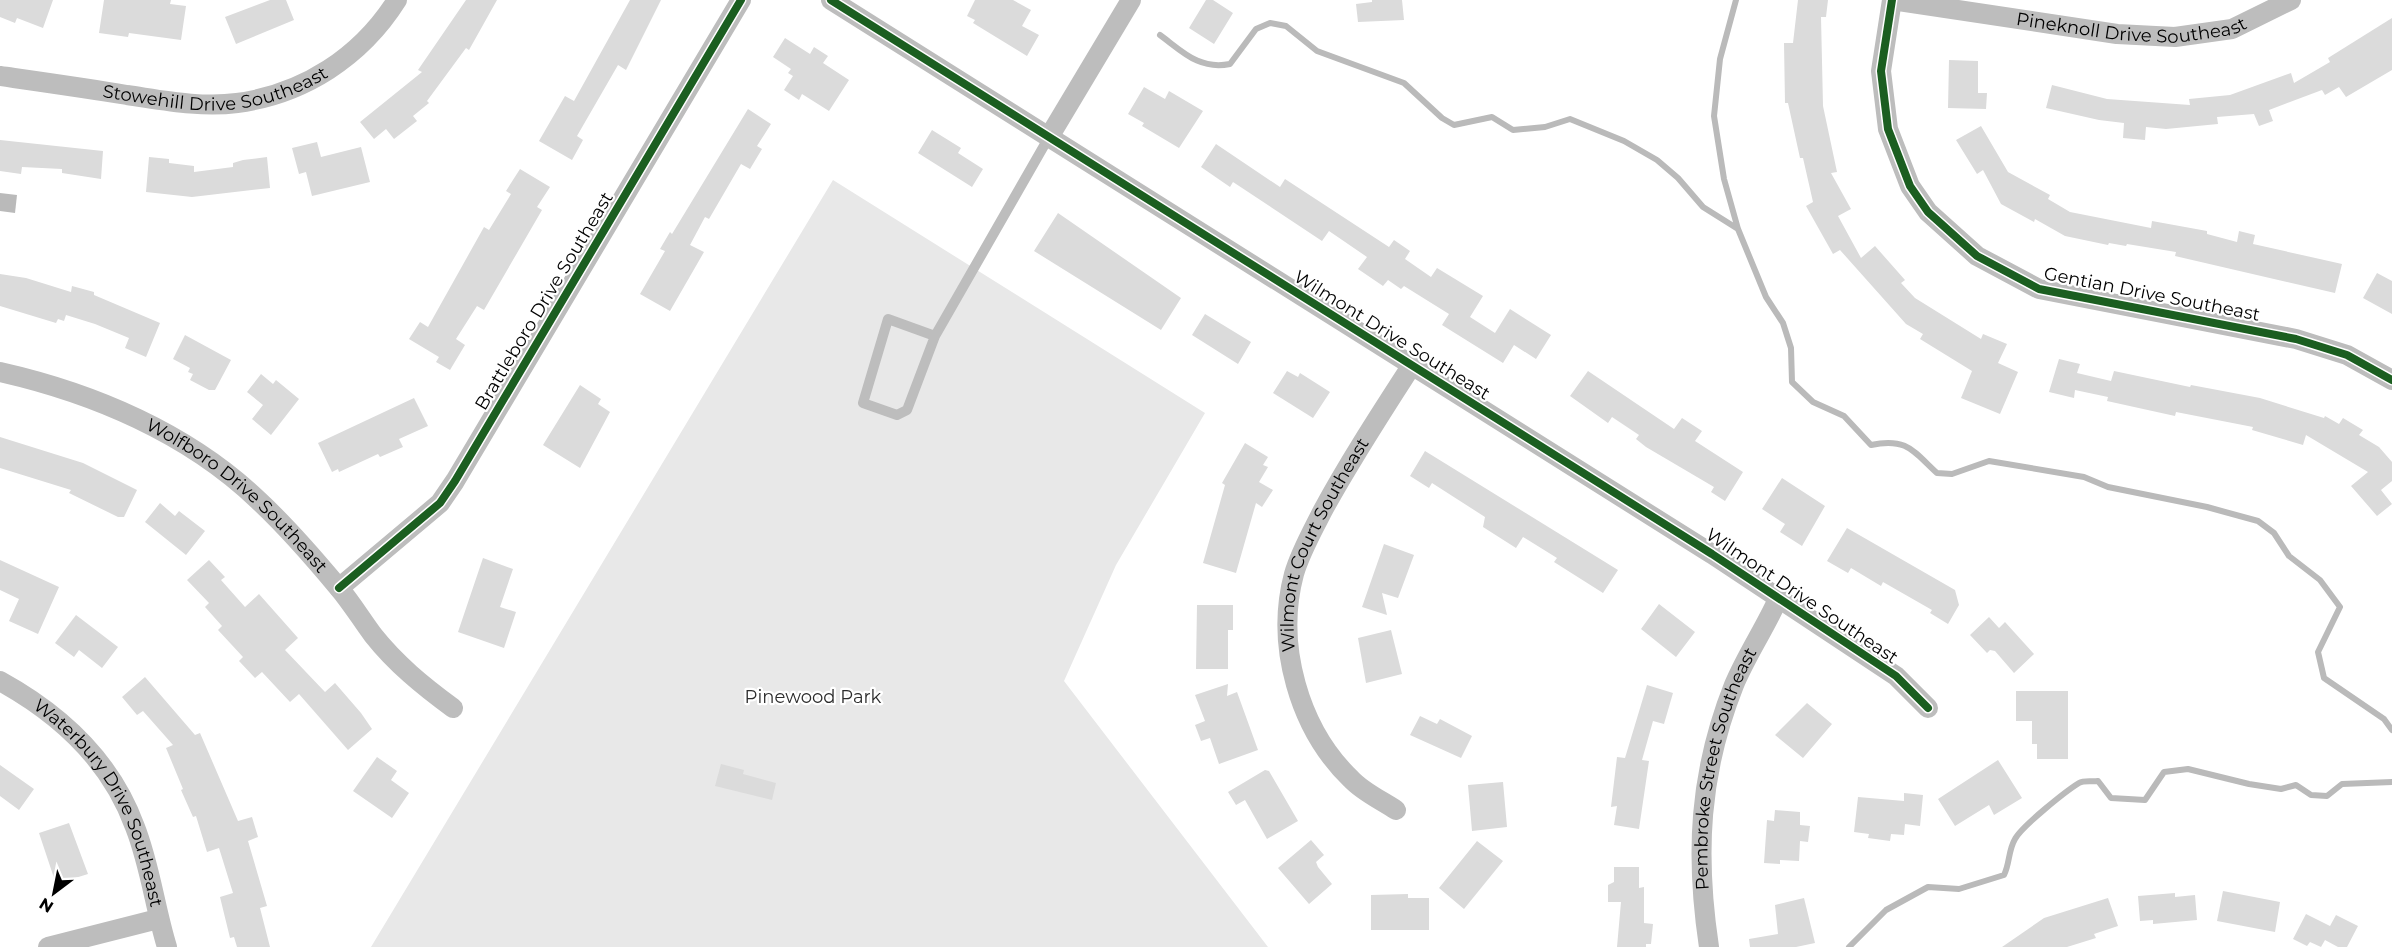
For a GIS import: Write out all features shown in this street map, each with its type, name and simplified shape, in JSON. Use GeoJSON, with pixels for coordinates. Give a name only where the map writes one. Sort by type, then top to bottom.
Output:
{"type":"FeatureCollection","features":[{"type":"Feature","properties":{"kind":"street","name":"Stowehill Drive Southeast"},"geometry":{"type":"LineString","coordinates":[[0,76],[172,101],[237,103],[308,84],[331,69],[379,27],[397,0]]}},
{"type":"Feature","properties":{"kind":"street","name":"Brattleboro Drive Southeast"},"geometry":{"type":"LineString","coordinates":[[339,588],[440,503],[455,482],[741,0]]}},
{"type":"Feature","properties":{"kind":"street","name":"Wilmont Drive Southeast"},"geometry":{"type":"LineString","coordinates":[[831,0],[1712,554],[1896,676],[1928,708]]}},
{"type":"Feature","properties":{"kind":"street"},"geometry":{"type":"LineString","coordinates":[[1049,137],[1131,0]]}},
{"type":"Feature","properties":{"kind":"street","name":"Pineknoll Drive Southeast"},"geometry":{"type":"LineString","coordinates":[[1892,0],[2117,34],[2175,37],[2232,29],[2268,6],[2291,0]]}},
{"type":"Feature","properties":{"kind":"street","name":"Gentian Drive Southeast"},"geometry":{"type":"LineString","coordinates":[[1892,0],[1881,71],[1888,129],[1911,186],[1928,212],[1977,256],[2039,289],[2296,339],[2347,355],[2392,380]]}},
{"type":"Feature","properties":{"kind":"street","name":"Wilmont Court Southeast"},"geometry":{"type":"LineString","coordinates":[[1396,810],[1351,780],[1318,740],[1294,681],[1288,624],[1294,574],[1311,533],[1334,491],[1412,365]]}},
{"type":"Feature","properties":{"kind":"street","name":"Wolfboro Drive Southeast"},"geometry":{"type":"LineString","coordinates":[[0,372],[88,397],[124,412],[205,458],[257,498],[339,588],[374,636],[414,679],[453,708]]}},
{"type":"Feature","properties":{"kind":"street","name":"Pembroke Street Southeast"},"geometry":{"type":"LineString","coordinates":[[1709,947],[1700,868],[1704,795],[1714,741],[1735,683],[1778,599]]}},
{"type":"Feature","properties":{"kind":"street","name":"Waterbury Drive Southeast"},"geometry":{"type":"LineString","coordinates":[[0,681],[28,696],[62,722],[88,748],[116,787],[135,826],[167,947]]}},
{"type":"Feature","properties":{"kind":"street"},"geometry":{"type":"LineString","coordinates":[[48,947],[158,919]]}},
{"type":"Feature","properties":{"kind":"lane"},"geometry":{"type":"LineString","coordinates":[[935,336],[888,319],[863,403],[897,415],[907,410],[935,336],[1049,137]]}},
{"type":"Feature","properties":{"kind":"green space","name":"Pinewood Park"},"geometry":{"type":"Polygon","coordinates":[[[833,180],[1205,413],[1116,565],[1064,681],[1268,947],[371,947],[833,180]]]}},
{"type":"Feature","properties":{"kind":"shaded area"},"geometry":{"type":"Polygon","coordinates":[[[0,193],[17,195],[15,213],[0,211],[0,193]]]}},
{"type":"Feature","properties":{"kind":"building"},"geometry":{"type":"Polygon","coordinates":[[[0,0],[53,0],[43,28],[17,18],[15,23],[0,17],[0,0]]]}},
{"type":"Feature","properties":{"kind":"building"},"geometry":{"type":"Polygon","coordinates":[[[104,0],[171,0],[170,4],[186,6],[181,40],[129,33],[128,37],[99,33],[104,0]]]}},
{"type":"Feature","properties":{"kind":"building"},"geometry":{"type":"Polygon","coordinates":[[[270,0],[286,0],[294,20],[236,44],[225,17],[270,0]]]}},
{"type":"Feature","properties":{"kind":"building"},"geometry":{"type":"Polygon","coordinates":[[[466,0],[497,0],[469,50],[466,48],[427,101],[429,103],[413,116],[417,121],[394,139],[386,129],[374,139],[360,122],[422,72],[418,70],[466,0]]]}},
{"type":"Feature","properties":{"kind":"building"},"geometry":{"type":"Polygon","coordinates":[[[630,0],[661,0],[626,70],[618,65],[577,136],[583,140],[572,160],[539,141],[565,96],[574,101],[630,0]]]}},
{"type":"Feature","properties":{"kind":"building"},"geometry":{"type":"Polygon","coordinates":[[[975,0],[1013,0],[1031,10],[1022,26],[1039,35],[1027,56],[973,23],[975,20],[967,16],[975,0]]]}},
{"type":"Feature","properties":{"kind":"building"},"geometry":{"type":"Polygon","coordinates":[[[1206,0],[1213,0],[1233,13],[1214,44],[1189,28],[1206,0]]]}},
{"type":"Feature","properties":{"kind":"building"},"geometry":{"type":"Polygon","coordinates":[[[1372,0],[1402,0],[1404,20],[1358,22],[1356,4],[1372,2],[1372,0]]]}},
{"type":"Feature","properties":{"kind":"building"},"geometry":{"type":"Polygon","coordinates":[[[1798,0],[1828,0],[1826,17],[1821,17],[1823,106],[1837,172],[1831,173],[1851,209],[1838,216],[1861,258],[1875,246],[1905,280],[1901,283],[1915,298],[1981,339],[1983,334],[2007,344],[1998,363],[2018,372],[2000,414],[1961,398],[1972,371],[1920,339],[1923,334],[1906,324],[1840,250],[1833,254],[1806,206],[1813,202],[1803,158],[1800,158],[1788,103],[1785,103],[1784,43],[1793,43],[1798,0]]]}},
{"type":"Feature","properties":{"kind":"building"},"geometry":{"type":"Polygon","coordinates":[[[2392,18],[2392,70],[2346,97],[2339,87],[2325,95],[2322,90],[2269,110],[2273,121],[2259,126],[2254,114],[2217,117],[2218,124],[2166,129],[2146,127],[2145,140],[2123,138],[2124,123],[2046,108],[2052,85],[2107,99],[2190,105],[2189,99],[2230,95],[2291,73],[2294,83],[2330,62],[2328,58],[2392,18]]]}},
{"type":"Feature","properties":{"kind":"building"},"geometry":{"type":"Polygon","coordinates":[[[785,38],[810,54],[814,47],[828,56],[823,63],[849,80],[829,111],[802,94],[799,100],[784,90],[793,76],[788,73],[791,69],[773,57],[785,38]]]}},
{"type":"Feature","properties":{"kind":"building"},"geometry":{"type":"Polygon","coordinates":[[[1949,60],[1978,61],[1978,93],[1987,93],[1986,109],[1948,108],[1949,60]]]}},
{"type":"Feature","properties":{"kind":"building"},"geometry":{"type":"Polygon","coordinates":[[[1144,87],[1165,99],[1169,91],[1203,111],[1179,148],[1142,126],[1144,123],[1128,114],[1144,87]]]}},
{"type":"Feature","properties":{"kind":"building"},"geometry":{"type":"Polygon","coordinates":[[[748,109],[771,124],[757,146],[762,149],[750,169],[741,164],[709,219],[705,217],[690,245],[704,252],[670,311],[640,294],[665,251],[660,249],[670,232],[672,234],[748,109]]]}},
{"type":"Feature","properties":{"kind":"building"},"geometry":{"type":"Polygon","coordinates":[[[1981,126],[2008,172],[2050,195],[2048,199],[2070,212],[2151,228],[2152,221],[2207,231],[2207,234],[2237,242],[2239,231],[2255,235],[2253,244],[2342,264],[2335,293],[2175,256],[2176,252],[2127,244],[2126,246],[2109,243],[2108,245],[2065,236],[2035,219],[2034,222],[2001,204],[1983,170],[1977,174],[1956,140],[1981,126]]]}},
{"type":"Feature","properties":{"kind":"building"},"geometry":{"type":"Polygon","coordinates":[[[932,130],[961,148],[958,153],[983,169],[972,187],[918,153],[932,130]]]}},
{"type":"Feature","properties":{"kind":"building"},"geometry":{"type":"Polygon","coordinates":[[[0,140],[103,151],[101,179],[62,173],[62,169],[22,167],[21,174],[0,171],[0,140]]]}},
{"type":"Feature","properties":{"kind":"building"},"geometry":{"type":"Polygon","coordinates":[[[317,142],[321,157],[361,147],[370,182],[312,196],[306,172],[299,174],[292,148],[317,142]]]}},
{"type":"Feature","properties":{"kind":"building"},"geometry":{"type":"Polygon","coordinates":[[[1216,144],[1280,187],[1285,179],[1389,247],[1394,240],[1410,251],[1405,259],[1431,277],[1437,268],[1483,296],[1470,317],[1495,333],[1510,309],[1551,335],[1536,359],[1514,345],[1503,363],[1442,325],[1449,314],[1404,286],[1401,289],[1388,280],[1383,286],[1358,269],[1367,257],[1329,231],[1322,241],[1233,182],[1230,187],[1201,167],[1216,144]]]}},
{"type":"Feature","properties":{"kind":"building"},"geometry":{"type":"Polygon","coordinates":[[[149,157],[169,159],[169,163],[194,166],[194,172],[233,167],[233,163],[243,160],[267,157],[270,188],[192,197],[146,192],[149,157]]]}},
{"type":"Feature","properties":{"kind":"building"},"geometry":{"type":"Polygon","coordinates":[[[520,169],[550,187],[537,207],[542,210],[484,310],[477,306],[456,339],[465,345],[450,370],[436,362],[439,357],[409,339],[420,322],[428,327],[484,227],[489,230],[511,194],[506,191],[520,169]]]}},
{"type":"Feature","properties":{"kind":"building"},"geometry":{"type":"Polygon","coordinates":[[[1058,213],[1181,298],[1161,330],[1034,251],[1058,213]]]}},
{"type":"Feature","properties":{"kind":"building"},"geometry":{"type":"Polygon","coordinates":[[[2377,273],[2392,281],[2392,314],[2363,298],[2377,273]]]}},
{"type":"Feature","properties":{"kind":"building"},"geometry":{"type":"Polygon","coordinates":[[[0,274],[26,278],[71,292],[72,286],[94,292],[94,295],[160,323],[146,357],[125,348],[129,338],[95,324],[66,315],[64,321],[58,319],[56,323],[0,306],[0,274]]]}},
{"type":"Feature","properties":{"kind":"building"},"geometry":{"type":"Polygon","coordinates":[[[1205,314],[1251,342],[1238,364],[1192,335],[1205,314]]]}},
{"type":"Feature","properties":{"kind":"building"},"geometry":{"type":"Polygon","coordinates":[[[185,335],[231,360],[215,390],[209,390],[190,380],[193,374],[188,372],[190,368],[173,359],[185,335]]]}},
{"type":"Feature","properties":{"kind":"building"},"geometry":{"type":"Polygon","coordinates":[[[2059,359],[2080,364],[2077,373],[2111,381],[2114,371],[2190,387],[2191,385],[2260,398],[2324,418],[2325,416],[2339,424],[2343,418],[2363,430],[2359,435],[2379,447],[2392,462],[2392,481],[2381,490],[2392,504],[2377,516],[2351,486],[2368,472],[2306,435],[2303,445],[2252,430],[2253,427],[2176,412],[2175,416],[2107,401],[2108,397],[2075,390],[2074,398],[2049,392],[2059,359]]]}},
{"type":"Feature","properties":{"kind":"building"},"geometry":{"type":"Polygon","coordinates":[[[1287,371],[1298,377],[1300,373],[1330,392],[1313,418],[1273,393],[1287,371]]]}},
{"type":"Feature","properties":{"kind":"building"},"geometry":{"type":"Polygon","coordinates":[[[1588,371],[1674,429],[1682,418],[1702,431],[1695,441],[1743,472],[1725,501],[1711,492],[1714,487],[1646,447],[1636,439],[1639,435],[1612,417],[1608,423],[1570,396],[1588,371]]]}},
{"type":"Feature","properties":{"kind":"building"},"geometry":{"type":"Polygon","coordinates":[[[261,374],[273,384],[276,380],[299,399],[271,435],[252,419],[263,405],[247,392],[261,374]]]}},
{"type":"Feature","properties":{"kind":"building"},"geometry":{"type":"Polygon","coordinates":[[[580,385],[601,399],[598,404],[610,412],[580,468],[543,445],[580,385]]]}},
{"type":"Feature","properties":{"kind":"building"},"geometry":{"type":"Polygon","coordinates":[[[414,398],[428,426],[399,439],[403,447],[380,457],[378,454],[339,472],[338,469],[332,472],[318,443],[414,398]]]}},
{"type":"Feature","properties":{"kind":"building"},"geometry":{"type":"Polygon","coordinates":[[[0,437],[83,463],[137,490],[124,517],[118,517],[69,493],[71,490],[0,468],[0,437]]]}},
{"type":"Feature","properties":{"kind":"building"},"geometry":{"type":"Polygon","coordinates":[[[1245,443],[1268,457],[1263,465],[1268,467],[1259,482],[1273,490],[1262,507],[1256,503],[1236,573],[1203,563],[1225,485],[1222,483],[1245,443]]]}},
{"type":"Feature","properties":{"kind":"building"},"geometry":{"type":"Polygon","coordinates":[[[1425,451],[1618,570],[1603,593],[1554,562],[1557,558],[1523,537],[1516,548],[1483,527],[1485,517],[1432,483],[1429,488],[1410,476],[1425,451]]]}},
{"type":"Feature","properties":{"kind":"building"},"geometry":{"type":"Polygon","coordinates":[[[1782,478],[1825,506],[1802,546],[1780,532],[1785,524],[1762,509],[1782,478]]]}},
{"type":"Feature","properties":{"kind":"building"},"geometry":{"type":"Polygon","coordinates":[[[160,503],[175,516],[179,511],[205,531],[186,555],[145,522],[160,503]]]}},
{"type":"Feature","properties":{"kind":"building"},"geometry":{"type":"Polygon","coordinates":[[[1847,528],[1955,590],[1959,605],[1948,624],[1930,613],[1932,610],[1883,582],[1881,586],[1851,568],[1848,573],[1827,561],[1847,528]]]}},
{"type":"Feature","properties":{"kind":"building"},"geometry":{"type":"Polygon","coordinates":[[[1384,544],[1414,555],[1398,598],[1382,593],[1387,615],[1362,607],[1384,544]]]}},
{"type":"Feature","properties":{"kind":"building"},"geometry":{"type":"Polygon","coordinates":[[[483,558],[513,569],[500,607],[516,612],[504,648],[458,632],[483,558]]]}},
{"type":"Feature","properties":{"kind":"building"},"geometry":{"type":"Polygon","coordinates":[[[0,560],[59,587],[38,634],[9,621],[19,599],[0,590],[0,560]]]}},
{"type":"Feature","properties":{"kind":"building"},"geometry":{"type":"Polygon","coordinates":[[[209,560],[225,577],[221,580],[245,607],[259,594],[298,638],[285,650],[325,692],[335,683],[361,713],[372,729],[348,750],[299,694],[290,702],[262,672],[255,678],[239,661],[243,657],[218,630],[222,626],[205,607],[209,603],[187,580],[209,560]]]}},
{"type":"Feature","properties":{"kind":"building"},"geometry":{"type":"Polygon","coordinates":[[[1659,604],[1695,632],[1676,657],[1641,629],[1659,604]]]}},
{"type":"Feature","properties":{"kind":"building"},"geometry":{"type":"Polygon","coordinates":[[[1197,605],[1233,605],[1233,630],[1228,630],[1228,669],[1196,669],[1197,605]]]}},
{"type":"Feature","properties":{"kind":"building"},"geometry":{"type":"Polygon","coordinates":[[[76,615],[118,647],[102,668],[79,650],[74,657],[55,643],[76,615]]]}},
{"type":"Feature","properties":{"kind":"building"},"geometry":{"type":"Polygon","coordinates":[[[1989,617],[1999,628],[2005,622],[2034,654],[2014,673],[1995,651],[1990,650],[1987,653],[1970,635],[1989,617]]]}},
{"type":"Feature","properties":{"kind":"building"},"geometry":{"type":"Polygon","coordinates":[[[1391,630],[1402,674],[1366,683],[1358,638],[1391,630]]]}},
{"type":"Feature","properties":{"kind":"building"},"geometry":{"type":"Polygon","coordinates":[[[145,677],[195,735],[200,733],[238,821],[252,817],[258,837],[248,841],[267,906],[260,908],[270,947],[237,947],[234,937],[230,938],[220,897],[233,893],[219,848],[207,852],[196,816],[193,817],[181,790],[183,789],[166,748],[173,745],[143,711],[137,715],[122,697],[145,677]]]}},
{"type":"Feature","properties":{"kind":"building"},"geometry":{"type":"Polygon","coordinates":[[[1228,684],[1227,696],[1237,692],[1258,750],[1219,764],[1210,738],[1201,741],[1195,725],[1205,721],[1195,695],[1228,684]]]}},
{"type":"Feature","properties":{"kind":"building"},"geometry":{"type":"Polygon","coordinates":[[[1647,685],[1673,693],[1664,724],[1653,721],[1642,760],[1649,761],[1639,829],[1614,825],[1617,806],[1611,807],[1617,757],[1625,758],[1647,685]]]}},
{"type":"Feature","properties":{"kind":"building"},"geometry":{"type":"Polygon","coordinates":[[[2016,691],[2068,691],[2068,759],[2037,759],[2037,744],[2032,744],[2032,721],[2016,721],[2016,691]]]}},
{"type":"Feature","properties":{"kind":"building"},"geometry":{"type":"Polygon","coordinates":[[[1807,703],[1832,724],[1803,758],[1775,735],[1807,703]]]}},
{"type":"Feature","properties":{"kind":"building"},"geometry":{"type":"Polygon","coordinates":[[[1420,716],[1437,724],[1440,719],[1472,736],[1461,758],[1410,735],[1420,716]]]}},
{"type":"Feature","properties":{"kind":"building"},"geometry":{"type":"Polygon","coordinates":[[[377,757],[397,771],[391,780],[409,793],[392,818],[353,791],[377,757]]]}},
{"type":"Feature","properties":{"kind":"building"},"geometry":{"type":"Polygon","coordinates":[[[1998,760],[2022,798],[1994,815],[1989,805],[1955,826],[1938,799],[1998,760]]]}},
{"type":"Feature","properties":{"kind":"building"},"geometry":{"type":"Polygon","coordinates":[[[721,764],[744,770],[743,774],[776,783],[772,800],[715,786],[721,764]]]}},
{"type":"Feature","properties":{"kind":"building"},"geometry":{"type":"Polygon","coordinates":[[[0,765],[34,789],[19,810],[0,796],[0,765]]]}},
{"type":"Feature","properties":{"kind":"building"},"geometry":{"type":"Polygon","coordinates":[[[1265,770],[1269,771],[1298,821],[1267,839],[1245,800],[1236,805],[1228,792],[1265,770]]]}},
{"type":"Feature","properties":{"kind":"building"},"geometry":{"type":"Polygon","coordinates":[[[1503,782],[1507,827],[1472,831],[1468,785],[1503,782]]]}},
{"type":"Feature","properties":{"kind":"building"},"geometry":{"type":"Polygon","coordinates":[[[1904,793],[1923,795],[1920,826],[1905,824],[1904,835],[1891,834],[1890,841],[1868,838],[1869,834],[1854,832],[1858,797],[1904,801],[1904,793]]]}},
{"type":"Feature","properties":{"kind":"building"},"geometry":{"type":"Polygon","coordinates":[[[1775,810],[1800,812],[1800,825],[1810,826],[1808,842],[1800,841],[1799,861],[1780,860],[1780,864],[1764,863],[1767,820],[1774,821],[1775,810]]]}},
{"type":"Feature","properties":{"kind":"building"},"geometry":{"type":"Polygon","coordinates":[[[69,823],[88,874],[56,884],[39,833],[69,823]]]}},
{"type":"Feature","properties":{"kind":"building"},"geometry":{"type":"Polygon","coordinates":[[[1311,840],[1324,855],[1316,862],[1318,867],[1332,884],[1309,904],[1278,868],[1311,840]]]}},
{"type":"Feature","properties":{"kind":"building"},"geometry":{"type":"Polygon","coordinates":[[[1477,841],[1503,861],[1464,909],[1439,888],[1477,841]]]}},
{"type":"Feature","properties":{"kind":"building"},"geometry":{"type":"Polygon","coordinates":[[[1614,867],[1639,867],[1639,888],[1644,887],[1644,923],[1653,924],[1651,944],[1646,944],[1646,947],[1617,947],[1621,902],[1608,902],[1608,885],[1614,882],[1614,867]]]}},
{"type":"Feature","properties":{"kind":"building"},"geometry":{"type":"Polygon","coordinates":[[[2223,891],[2280,902],[2275,932],[2217,921],[2223,891]]]}},
{"type":"Feature","properties":{"kind":"building"},"geometry":{"type":"Polygon","coordinates":[[[2175,893],[2175,897],[2195,895],[2197,920],[2153,924],[2153,920],[2140,921],[2138,896],[2175,893]]]}},
{"type":"Feature","properties":{"kind":"building"},"geometry":{"type":"Polygon","coordinates":[[[1408,894],[1408,898],[1429,898],[1429,930],[1371,930],[1371,895],[1408,894]]]}},
{"type":"Feature","properties":{"kind":"building"},"geometry":{"type":"Polygon","coordinates":[[[1804,898],[1815,943],[1796,947],[1750,947],[1749,939],[1778,934],[1775,905],[1804,898]]]}},
{"type":"Feature","properties":{"kind":"building"},"geometry":{"type":"Polygon","coordinates":[[[2108,898],[2118,926],[2094,934],[2096,938],[2067,947],[2002,947],[2044,918],[2108,898]]]}},
{"type":"Feature","properties":{"kind":"building"},"geometry":{"type":"Polygon","coordinates":[[[2306,914],[2330,926],[2336,915],[2358,926],[2347,947],[2338,947],[2325,940],[2321,947],[2310,942],[2307,946],[2293,939],[2306,914]]]}},
{"type":"Feature","properties":{"kind":"waterway"},"geometry":{"type":"LineString","coordinates":[[1736,0],[1720,59],[1714,116],[1724,179],[1738,229],[1766,297],[1783,323],[1791,348],[1792,382],[1813,402],[1844,416],[1871,445],[1883,443],[1902,445],[1916,453],[1937,473],[1952,474],[1989,461],[2084,477],[2108,487],[2207,507],[2258,521],[2274,533],[2289,556],[2320,580],[2340,607],[2318,652],[2324,678],[2384,719],[2392,730]]}},
{"type":"Feature","properties":{"kind":"waterway"},"geometry":{"type":"LineString","coordinates":[[1160,35],[1192,58],[1200,62],[1219,65],[1230,64],[1256,29],[1270,23],[1286,26],[1317,51],[1404,83],[1442,118],[1454,125],[1492,117],[1513,130],[1545,127],[1570,119],[1624,141],[1657,160],[1678,178],[1703,207],[1738,229]]}},
{"type":"Feature","properties":{"kind":"waterway"},"geometry":{"type":"LineString","coordinates":[[1849,947],[1886,910],[1928,887],[1959,889],[2004,875],[2010,852],[2019,833],[2064,793],[2081,782],[2098,781],[2111,798],[2145,800],[2164,772],[2188,769],[2249,784],[2281,789],[2296,785],[2311,795],[2327,796],[2342,784],[2392,782]]}},
{"type":"Feature","properties":{"kind":"cycle path"},"geometry":{"type":"LineString","coordinates":[[339,588],[440,503],[741,0]]}},
{"type":"Feature","properties":{"kind":"cycle path"},"geometry":{"type":"LineString","coordinates":[[831,0],[1712,554],[1896,676],[1928,708]]}},
{"type":"Feature","properties":{"kind":"cycle path"},"geometry":{"type":"LineString","coordinates":[[1892,0],[1881,71],[1888,129],[1910,186],[1928,212],[1977,256],[2039,289],[2296,339],[2347,355],[2392,380]]}}]}
